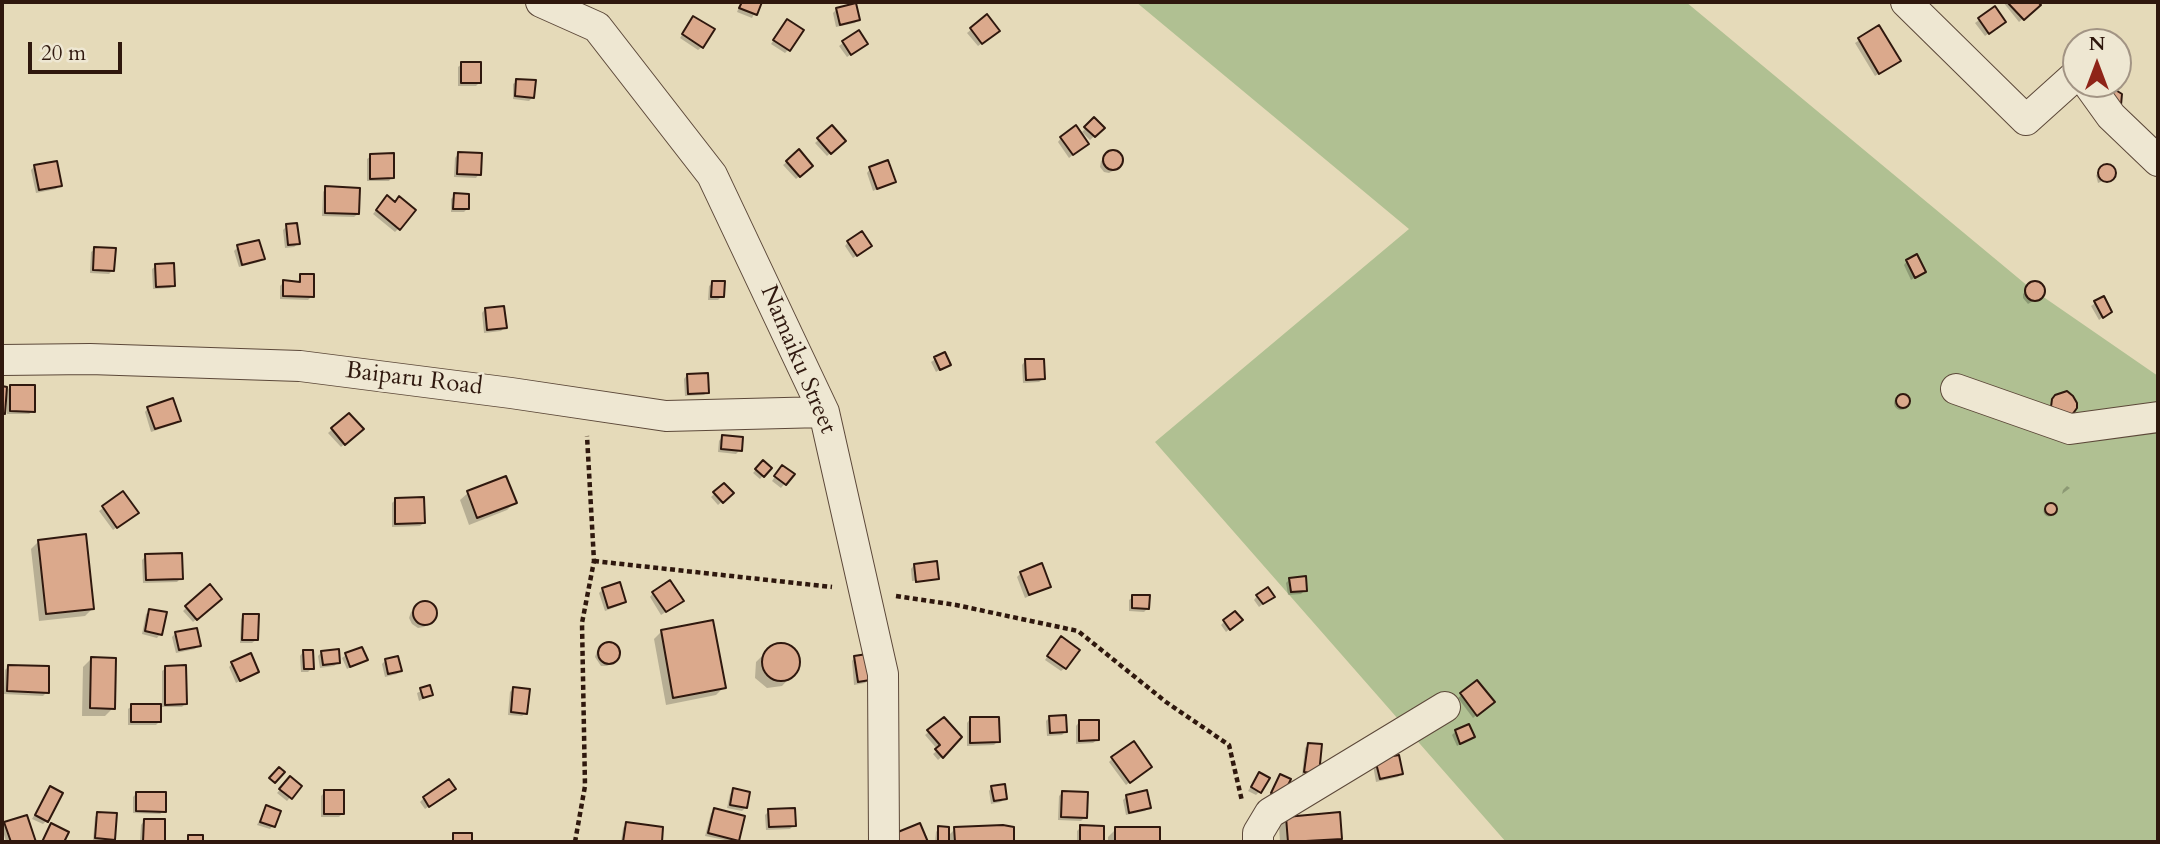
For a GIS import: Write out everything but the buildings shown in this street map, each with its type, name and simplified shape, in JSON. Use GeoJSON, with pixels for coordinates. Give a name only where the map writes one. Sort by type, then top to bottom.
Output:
{"type":"FeatureCollection","features":[{"type":"Feature","properties":{"kind":"street","name":"Namaiku Street"},"geometry":{"type":"LineString","coordinates":[[541,2],[597,27],[712,175],[824,412],[883,674],[884,842]]}},
{"type":"Feature","properties":{"kind":"street"},"geometry":{"type":"LineString","coordinates":[[1906,2],[2026,120],[2062,88]]}},
{"type":"Feature","properties":{"kind":"street"},"geometry":{"type":"LineString","coordinates":[[2098,98],[2111,116],[2158,161]]}},
{"type":"Feature","properties":{"kind":"street","name":"Baiparu Road"},"geometry":{"type":"LineString","coordinates":[[2,360],[90,359],[300,366],[666,416],[824,412]]}},
{"type":"Feature","properties":{"kind":"street"},"geometry":{"type":"LineString","coordinates":[[1956,389],[2070,429],[2158,417]]}},
{"type":"Feature","properties":{"kind":"street"},"geometry":{"type":"LineString","coordinates":[[1258,837],[1270,813],[1445,707]]}},
{"type":"Feature","properties":{"kind":"path"},"geometry":{"type":"LineString","coordinates":[[575,842],[585,786],[583,623],[594,561],[585,404]]}},
{"type":"Feature","properties":{"kind":"path"},"geometry":{"type":"LineString","coordinates":[[594,561],[865,591],[956,605],[1077,631],[1166,702],[1229,745],[1245,813],[1258,837]]}},
{"type":"Feature","properties":{"kind":"green space"},"geometry":{"type":"Polygon","coordinates":[[[1136,2],[1686,2],[2029,287],[2158,376],[2158,842],[1506,842],[1155,442],[1409,229],[1136,2]]]}}]}
